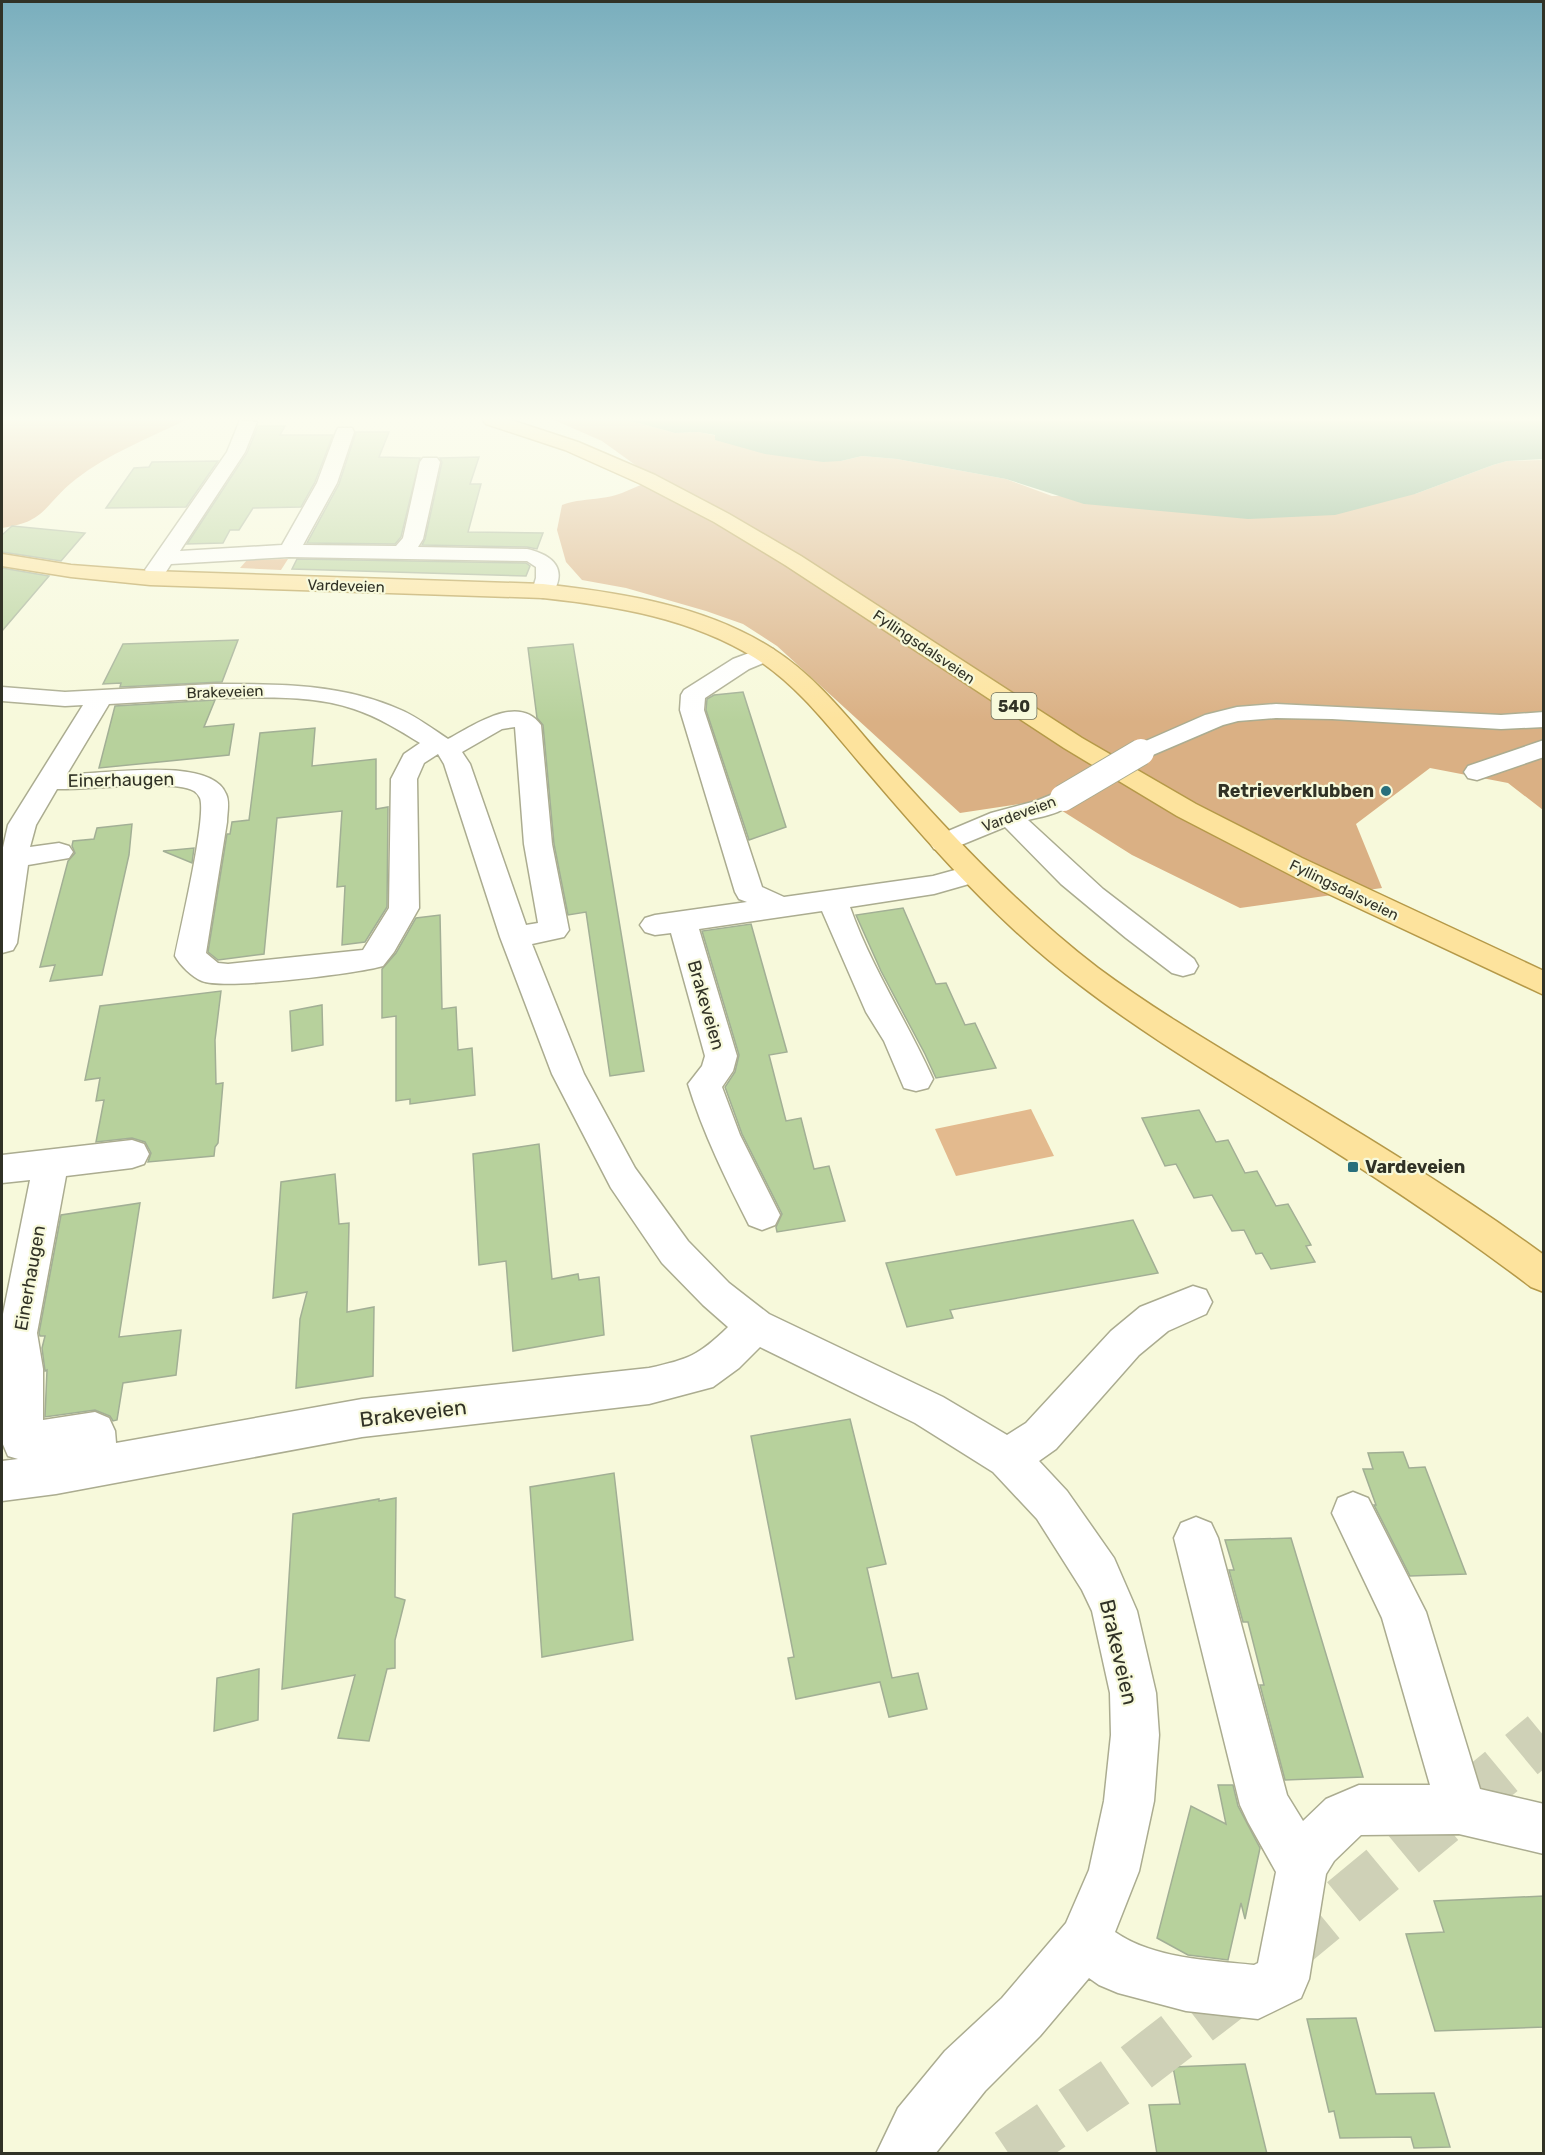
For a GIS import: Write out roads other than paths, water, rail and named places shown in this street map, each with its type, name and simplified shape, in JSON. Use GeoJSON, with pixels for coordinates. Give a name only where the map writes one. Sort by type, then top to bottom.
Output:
{"type":"FeatureCollection","features":[{"type":"Feature","properties":{"kind":"main road","name":"Fyllingsdalsveien"},"geometry":{"type":"LineString","coordinates":[[728,521],[902,631],[984,688],[1190,813],[1331,885],[1544,984]]}},
{"type":"Feature","properties":{"kind":"main road","name":"Vardeveien"},"geometry":{"type":"LineString","coordinates":[[2,560],[71,571],[150,578],[543,591],[630,603],[677,615],[727,633],[785,668],[815,697],[944,843],[1022,921],[1071,963],[1144,1016],[1444,1203],[1544,1276]]}},
{"type":"Feature","properties":{"kind":"street"},"geometry":{"type":"LineString","coordinates":[[150,578],[191,521]]}},
{"type":"Feature","properties":{"kind":"street"},"geometry":{"type":"LineString","coordinates":[[289,551],[306,521]]}},
{"type":"Feature","properties":{"kind":"street"},"geometry":{"type":"LineString","coordinates":[[403,551],[413,539],[417,521]]}},
{"type":"Feature","properties":{"kind":"street","name":"Vardeveien"},"geometry":{"type":"LineString","coordinates":[[166,558],[289,551],[403,551],[527,555],[540,557],[545,562],[549,578],[543,591]]}},
{"type":"Feature","properties":{"kind":"street"},"geometry":{"type":"LineString","coordinates":[[765,654],[741,664],[693,695],[692,710],[749,892],[782,908]]}},
{"type":"Feature","properties":{"kind":"street","name":"Brakeveien"},"geometry":{"type":"LineString","coordinates":[[2,694],[65,699],[214,691],[275,691],[324,695],[380,709],[443,746],[458,764],[515,937],[568,1074],[623,1178],[675,1252],[716,1294],[755,1326],[929,1410],[1008,1458],[1052,1505],[1098,1574],[1114,1611],[1133,1693],[1135,1735],[1129,1801],[1113,1871],[1085,1942],[1021,2017],[965,2072],[918,2128],[904,2154]]}},
{"type":"Feature","properties":{"kind":"street","name":"Einerhaugen"},"geometry":{"type":"LineString","coordinates":[[2,944],[14,858],[22,825],[100,698]]}},
{"type":"Feature","properties":{"kind":"street","name":"Vardeveien"},"geometry":{"type":"LineString","coordinates":[[944,843],[1010,817],[1046,807],[1141,752],[1214,720],[1237,714],[1276,711],[1332,712],[1501,722],[1544,719]]}},
{"type":"Feature","properties":{"kind":"street"},"geometry":{"type":"LineString","coordinates":[[443,746],[479,734],[499,720],[521,718],[528,725],[538,844],[554,930],[515,937]]}},
{"type":"Feature","properties":{"kind":"street","name":"Einerhaugen"},"geometry":{"type":"LineString","coordinates":[[49,781],[177,779],[193,781],[212,792],[214,797],[213,825],[190,956],[210,973],[218,975],[372,959],[383,945],[404,908],[404,779],[413,759],[443,746]]}},
{"type":"Feature","properties":{"kind":"street"},"geometry":{"type":"LineString","coordinates":[[1477,772],[1544,748]]}},
{"type":"Feature","properties":{"kind":"street"},"geometry":{"type":"LineString","coordinates":[[1010,817],[1067,876],[1110,912],[1183,966]]}},
{"type":"Feature","properties":{"kind":"street"},"geometry":{"type":"LineString","coordinates":[[14,858],[59,852]]}},
{"type":"Feature","properties":{"kind":"street"},"geometry":{"type":"LineString","coordinates":[[916,1079],[899,1039],[882,1012],[833,900],[934,885],[974,873]]}},
{"type":"Feature","properties":{"kind":"street","name":"Brakeveien"},"geometry":{"type":"LineString","coordinates":[[762,1215],[722,1134],[711,1105],[705,1084],[717,1071],[721,1056],[669,924],[833,900]]}},
{"type":"Feature","properties":{"kind":"street"},"geometry":{"type":"LineString","coordinates":[[2,1169],[132,1154]]}},
{"type":"Feature","properties":{"kind":"street","name":"Einerhaugen"},"geometry":{"type":"LineString","coordinates":[[51,1164],[18,1333],[23,1369],[23,1442],[95,1431],[95,1467]]}},
{"type":"Feature","properties":{"kind":"street"},"geometry":{"type":"LineString","coordinates":[[1008,1458],[1041,1436],[1125,1343],[1154,1319],[1193,1302]]}},
{"type":"Feature","properties":{"kind":"street","name":"Brakeveien"},"geometry":{"type":"LineString","coordinates":[[2,1481],[56,1474],[362,1419],[649,1386],[699,1374],[725,1356],[755,1326]]}},
{"type":"Feature","properties":{"kind":"street"},"geometry":{"type":"LineString","coordinates":[[1353,1513],[1403,1612],[1454,1780],[1460,1809]]}},
{"type":"Feature","properties":{"kind":"street"},"geometry":{"type":"LineString","coordinates":[[1196,1538],[1265,1805],[1302,1868]]}},
{"type":"Feature","properties":{"kind":"street"},"geometry":{"type":"LineString","coordinates":[[1085,1942],[1118,1966],[1186,1984],[1258,1992],[1282,1979],[1302,1868],[1316,1843],[1344,1817],[1359,1810],[1460,1809],[1544,1829]]}},
{"type":"Feature","properties":{"kind":"tunnel"},"geometry":{"type":"LineString","coordinates":[[1284,1951],[1544,1736]]}},
{"type":"Feature","properties":{"kind":"tunnel"},"geometry":{"type":"LineString","coordinates":[[1009,2154],[1129,2073],[1242,1986]]}},
{"type":"Feature","properties":{"kind":"place","name":"Retrieverklubben"},"geometry":{"type":"Point","coordinates":[1386,791]}},
{"type":"Feature","properties":{"kind":"place","name":"Vardeveien"},"geometry":{"type":"Point","coordinates":[1353,1167]}}]}
